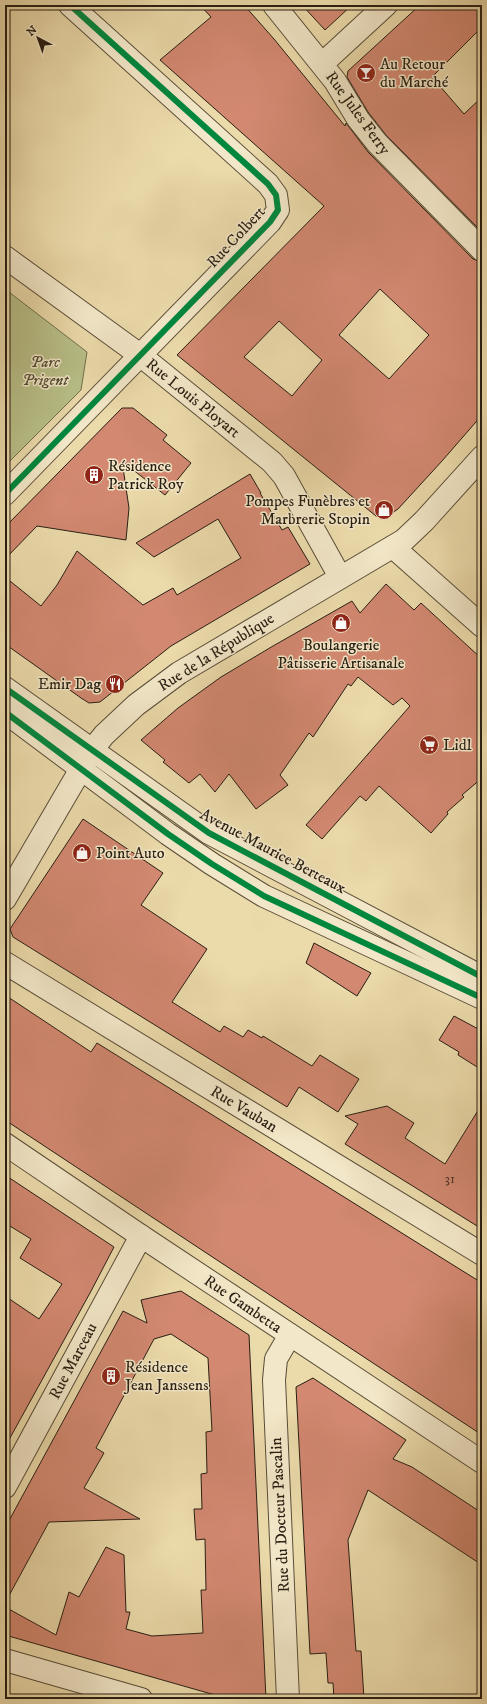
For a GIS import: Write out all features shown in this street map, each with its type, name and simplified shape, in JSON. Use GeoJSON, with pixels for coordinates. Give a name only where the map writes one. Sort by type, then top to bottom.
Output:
{"type":"FeatureCollection","features":[{"type":"Feature","properties":{"kind":"street","name":"Rue Colbert"},"geometry":{"type":"LineString","coordinates":[[5,494],[270,222],[278,210],[278,200],[268,184],[70,5]]}},
{"type":"Feature","properties":{"kind":"street","name":"Rue Jules Ferry"},"geometry":{"type":"LineString","coordinates":[[274,5],[335,81],[358,119],[377,143],[482,250]]}},
{"type":"Feature","properties":{"kind":"street"},"geometry":{"type":"LineString","coordinates":[[322,64],[386,5]]}},
{"type":"Feature","properties":{"kind":"street","name":"Rue Louis Ployart"},"geometry":{"type":"LineString","coordinates":[[5,257],[140,355],[276,466],[284,476],[340,577]]}},
{"type":"Feature","properties":{"kind":"street","name":"Rue de la République"},"geometry":{"type":"LineString","coordinates":[[5,899],[92,750],[116,722],[166,681],[209,654],[393,547],[418,528],[482,457]]}},
{"type":"Feature","properties":{"kind":"street"},"geometry":{"type":"LineString","coordinates":[[393,547],[482,626]]}},
{"type":"Feature","properties":{"kind":"street","name":"Avenue Maurice Berteaux"},"geometry":{"type":"LineString","coordinates":[[5,688],[195,825],[482,977]]}},
{"type":"Feature","properties":{"kind":"street"},"geometry":{"type":"LineString","coordinates":[[5,712],[190,850],[264,896],[482,998]]}},
{"type":"Feature","properties":{"kind":"street","name":"Rue Vauban"},"geometry":{"type":"LineString","coordinates":[[5,963],[482,1254]]}},
{"type":"Feature","properties":{"kind":"street","name":"Rue Gambetta"},"geometry":{"type":"LineString","coordinates":[[5,1144],[482,1462]]}},
{"type":"Feature","properties":{"kind":"street","name":"Rue Marceau"},"geometry":{"type":"LineString","coordinates":[[5,1487],[13,1454],[141,1236]]}},
{"type":"Feature","properties":{"kind":"street","name":"Rue du Docteur Pascalin"},"geometry":{"type":"LineString","coordinates":[[288,1699],[274,1380],[276,1359],[290,1335]]}},
{"type":"Feature","properties":{"kind":"street"},"geometry":{"type":"LineString","coordinates":[[5,1660],[141,1699]]}},
{"type":"Feature","properties":{"kind":"green space","name":"Parc Prigent"},"geometry":{"type":"Polygon","coordinates":[[[5,289],[87,352],[81,390],[5,466],[5,289]]]}},
{"type":"Feature","properties":{"kind":"building"},"geometry":{"type":"Polygon","coordinates":[[[200,5],[244,5],[274,39],[345,126],[346,123],[368,152],[473,259],[482,262],[482,415],[398,509],[386,517],[376,516],[177,355],[324,206],[160,60],[211,17],[200,5]],[[380,289],[339,335],[389,379],[429,335],[380,289]],[[279,321],[244,357],[292,396],[322,360],[279,321]]]}},
{"type":"Feature","properties":{"kind":"building"},"geometry":{"type":"Polygon","coordinates":[[[302,5],[352,5],[325,30],[302,5]]]}},
{"type":"Feature","properties":{"kind":"building"},"geometry":{"type":"Polygon","coordinates":[[[420,5],[482,5],[482,27],[432,77],[464,114],[482,97],[482,232],[386,135],[368,112],[347,77],[348,71],[420,5]]]}},
{"type":"Feature","properties":{"kind":"building","name":"Résidence Patrick Roy"},"geometry":{"type":"Polygon","coordinates":[[[122,408],[133,408],[167,435],[163,440],[191,463],[165,495],[122,461],[129,508],[126,540],[37,526],[5,559],[5,527],[122,408]]]}},
{"type":"Feature","properties":{"kind":"building"},"geometry":{"type":"Polygon","coordinates":[[[250,474],[282,530],[288,527],[310,564],[171,646],[100,702],[89,703],[5,644],[5,577],[41,606],[57,585],[77,551],[143,605],[173,588],[177,595],[241,558],[218,519],[154,557],[136,543],[250,474]]]}},
{"type":"Feature","properties":{"kind":"building"},"geometry":{"type":"Polygon","coordinates":[[[386,584],[414,610],[421,603],[482,659],[482,778],[462,795],[464,797],[447,812],[448,814],[431,833],[379,786],[366,801],[360,796],[322,839],[306,825],[410,706],[402,698],[393,705],[358,677],[351,686],[348,684],[313,737],[309,733],[280,775],[288,785],[256,809],[229,774],[215,792],[200,774],[189,783],[163,762],[165,760],[141,740],[178,708],[221,677],[273,646],[352,601],[360,613],[386,584]]]}},
{"type":"Feature","properties":{"kind":"building"},"geometry":{"type":"Polygon","coordinates":[[[83,819],[163,873],[141,905],[207,949],[172,1002],[220,1032],[224,1026],[243,1037],[248,1030],[262,1038],[263,1036],[312,1066],[320,1055],[359,1079],[338,1112],[299,1087],[287,1107],[13,937],[10,929],[83,819]]]}},
{"type":"Feature","properties":{"kind":"building"},"geometry":{"type":"Polygon","coordinates":[[[314,943],[371,973],[357,996],[306,963],[314,943]]]}},
{"type":"Feature","properties":{"kind":"building"},"geometry":{"type":"Polygon","coordinates":[[[5,995],[91,1052],[97,1043],[482,1283],[482,1435],[5,1120],[5,995]]]}},
{"type":"Feature","properties":{"kind":"building"},"geometry":{"type":"Polygon","coordinates":[[[454,1016],[482,1031],[482,1070],[458,1055],[459,1052],[439,1040],[454,1016]]]}},
{"type":"Feature","properties":{"kind":"building"},"geometry":{"type":"Polygon","coordinates":[[[482,1104],[482,1229],[345,1144],[358,1124],[345,1116],[387,1106],[414,1123],[405,1138],[445,1164],[482,1104]]]}},
{"type":"Feature","properties":{"kind":"building"},"geometry":{"type":"Polygon","coordinates":[[[5,1175],[114,1247],[5,1447],[5,1296],[39,1319],[62,1284],[20,1258],[31,1239],[5,1223],[5,1175]]]}},
{"type":"Feature","properties":{"kind":"building"},"geometry":{"type":"Polygon","coordinates":[[[181,1291],[249,1335],[266,1699],[229,1699],[5,1635],[5,1607],[56,1635],[69,1592],[79,1597],[106,1547],[124,1555],[126,1612],[130,1612],[126,1629],[152,1636],[203,1633],[201,1590],[206,1590],[205,1539],[196,1540],[194,1509],[202,1509],[201,1474],[207,1473],[206,1432],[212,1431],[208,1358],[171,1334],[154,1339],[96,1448],[104,1453],[84,1488],[140,1519],[49,1522],[5,1603],[5,1528],[123,1311],[147,1323],[141,1300],[181,1291]]]}},
{"type":"Feature","properties":{"kind":"building"},"geometry":{"type":"Polygon","coordinates":[[[313,1378],[406,1440],[393,1459],[412,1467],[482,1513],[482,1565],[368,1490],[348,1540],[356,1651],[361,1651],[364,1699],[334,1699],[333,1683],[328,1683],[326,1653],[310,1654],[296,1387],[313,1378]]]}},
{"type":"Feature","properties":{"kind":"cycle path"},"geometry":{"type":"LineString","coordinates":[[5,494],[270,222],[278,210],[276,195],[268,184],[70,5]]}},
{"type":"Feature","properties":{"kind":"cycle path"},"geometry":{"type":"LineString","coordinates":[[5,688],[209,833],[482,977]]}},
{"type":"Feature","properties":{"kind":"cycle path"},"geometry":{"type":"LineString","coordinates":[[5,712],[168,834],[212,864],[264,896],[482,998]]}},
{"type":"Feature","properties":{"kind":"place","name":"Au Retour du Marché"},"geometry":{"type":"Point","coordinates":[366,73]}},
{"type":"Feature","properties":{"kind":"place","name":"Résidence Patrick Roy"},"geometry":{"type":"Point","coordinates":[94,475]}},
{"type":"Feature","properties":{"kind":"place","name":"Pompes Funèbres et Marbrerie Stopin"},"geometry":{"type":"Point","coordinates":[384,510]}},
{"type":"Feature","properties":{"kind":"place","name":"Boulangerie Pâtisserie Artisanale"},"geometry":{"type":"Point","coordinates":[341,623]}},
{"type":"Feature","properties":{"kind":"place","name":"Emir Dag"},"geometry":{"type":"Point","coordinates":[115,684]}},
{"type":"Feature","properties":{"kind":"place","name":"Lidl"},"geometry":{"type":"Point","coordinates":[429,745]}},
{"type":"Feature","properties":{"kind":"place","name":"Point Auto"},"geometry":{"type":"Point","coordinates":[82,853]}},
{"type":"Feature","properties":{"kind":"place","name":"Résidence Jean Janssens"},"geometry":{"type":"Point","coordinates":[111,1376]}}]}
